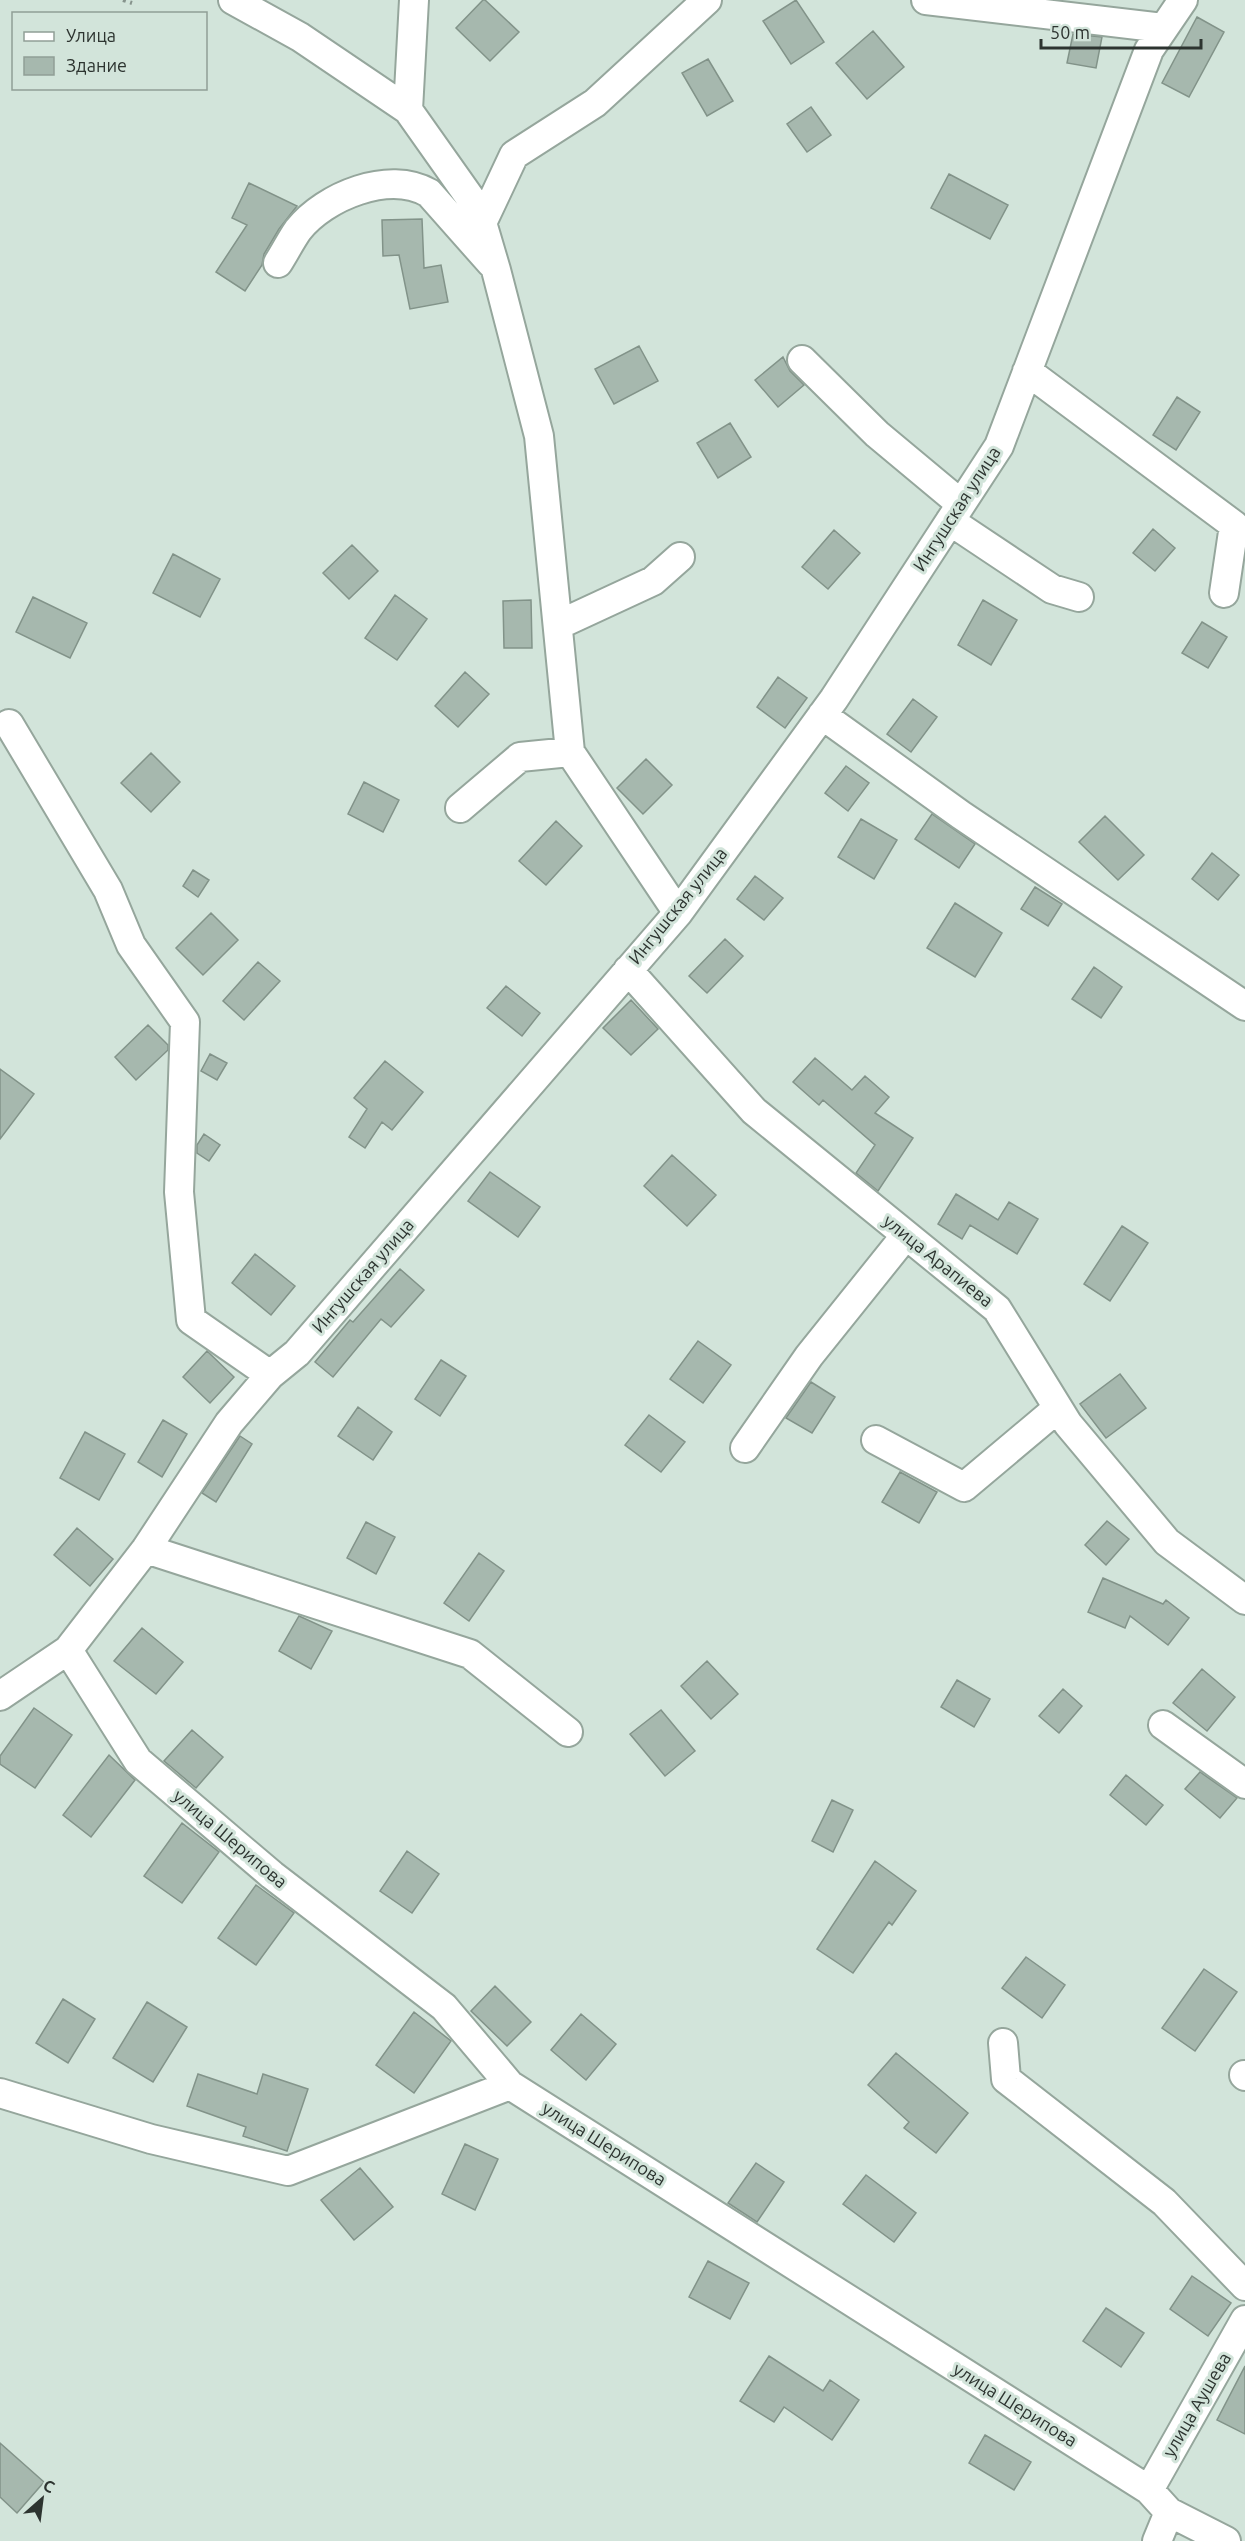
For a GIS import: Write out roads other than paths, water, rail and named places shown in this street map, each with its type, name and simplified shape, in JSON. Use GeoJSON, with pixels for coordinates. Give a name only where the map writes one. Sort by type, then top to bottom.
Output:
{"type":"FeatureCollection","features":[{"type":"Feature","properties":{"kind":"street"},"geometry":{"type":"LineString","coordinates":[[233,0],[300,37],[408,110],[478,209],[539,436],[570,752],[678,913]]}},
{"type":"Feature","properties":{"kind":"street"},"geometry":{"type":"LineString","coordinates":[[408,110],[414,0]]}},
{"type":"Feature","properties":{"kind":"street"},"geometry":{"type":"LineString","coordinates":[[482,223],[514,155],[595,103],[707,0]]}},
{"type":"Feature","properties":{"kind":"street"},"geometry":{"type":"LineString","coordinates":[[926,0],[1163,28]]}},
{"type":"Feature","properties":{"kind":"street","name":"Ингушская улица"},"geometry":{"type":"LineString","coordinates":[[0,1696],[68,1650],[146,1549],[229,1423],[270,1376],[304,1344],[678,913],[822,715],[999,446],[1149,50],[1183,0]]}},
{"type":"Feature","properties":{"kind":"street"},"geometry":{"type":"LineString","coordinates":[[278,262],[299,229],[326,206],[375,185],[403,184],[417,186],[429,193],[496,270]]}},
{"type":"Feature","properties":{"kind":"street"},"geometry":{"type":"LineString","coordinates":[[802,360],[955,513],[1052,589],[1080,597]]}},
{"type":"Feature","properties":{"kind":"street"},"geometry":{"type":"LineString","coordinates":[[1027,371],[1234,525],[1224,593]]}},
{"type":"Feature","properties":{"kind":"street"},"geometry":{"type":"LineString","coordinates":[[558,625],[653,581],[680,556]]}},
{"type":"Feature","properties":{"kind":"street"},"geometry":{"type":"LineString","coordinates":[[822,715],[961,815],[1245,1006]]}},
{"type":"Feature","properties":{"kind":"street"},"geometry":{"type":"LineString","coordinates":[[9,724],[108,890],[131,945],[185,1022],[179,1192],[191,1320],[270,1376]]}},
{"type":"Feature","properties":{"kind":"street"},"geometry":{"type":"LineString","coordinates":[[460,808],[520,757],[570,752]]}},
{"type":"Feature","properties":{"kind":"street","name":"улица Арапиева"},"geometry":{"type":"LineString","coordinates":[[628,970],[754,1111],[997,1310],[1068,1424],[1167,1542],[1245,1600]]}},
{"type":"Feature","properties":{"kind":"street"},"geometry":{"type":"LineString","coordinates":[[745,1448],[809,1356],[906,1235]]}},
{"type":"Feature","properties":{"kind":"street"},"geometry":{"type":"LineString","coordinates":[[876,1440],[964,1487],[1058,1408]]}},
{"type":"Feature","properties":{"kind":"street"},"geometry":{"type":"LineString","coordinates":[[146,1549],[470,1654],[568,1732]]}},
{"type":"Feature","properties":{"kind":"street","name":"улица Шерипова"},"geometry":{"type":"LineString","coordinates":[[68,1650],[138,1761],[272,1875],[444,2007],[510,2085],[1149,2490],[1169,2512],[1226,2541]]}},
{"type":"Feature","properties":{"kind":"street"},"geometry":{"type":"LineString","coordinates":[[1163,1725],[1245,1784]]}},
{"type":"Feature","properties":{"kind":"street"},"geometry":{"type":"LineString","coordinates":[[1004,2043],[1006,2079],[1164,2202],[1245,2286]]}},
{"type":"Feature","properties":{"kind":"street"},"geometry":{"type":"LineString","coordinates":[[0,2093],[151,2139],[288,2171],[510,2085]]}},
{"type":"Feature","properties":{"kind":"street","name":"улица Аушева"},"geometry":{"type":"LineString","coordinates":[[1149,2490],[1245,2320]]}},
{"type":"Feature","properties":{"kind":"street"},"geometry":{"type":"LineString","coordinates":[[1157,2541],[1169,2512]]}}]}
